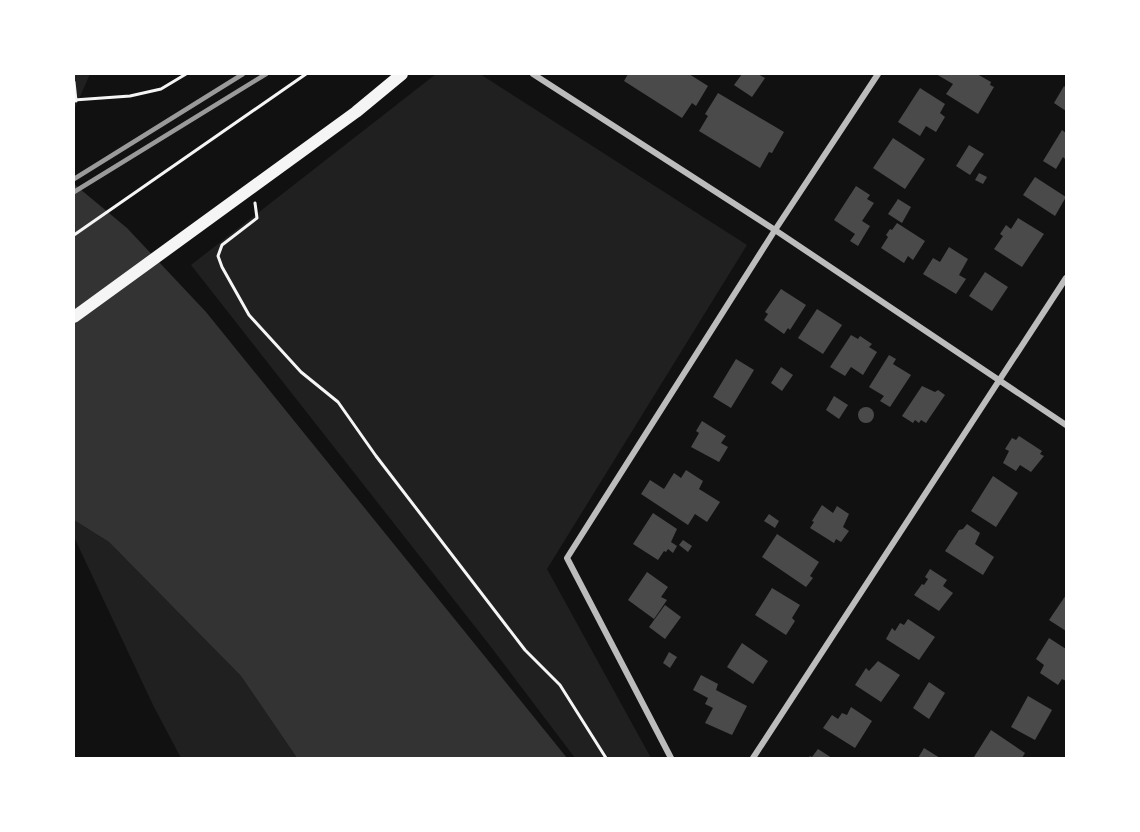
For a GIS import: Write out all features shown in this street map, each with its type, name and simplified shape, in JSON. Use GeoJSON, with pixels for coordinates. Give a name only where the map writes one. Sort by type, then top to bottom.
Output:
{"type":"FeatureCollection","features":[{"type":"Feature","properties":{"kind":"main road"},"geometry":{"type":"LineString","coordinates":[[74,317],[356,112],[402,74]]}},
{"type":"Feature","properties":{"kind":"street"},"geometry":{"type":"LineString","coordinates":[[533,74],[775,231],[1066,425]]}},
{"type":"Feature","properties":{"kind":"street"},"geometry":{"type":"LineString","coordinates":[[671,759],[567,558],[878,74]]}},
{"type":"Feature","properties":{"kind":"street"},"geometry":{"type":"LineString","coordinates":[[753,759],[1066,278]]}},
{"type":"Feature","properties":{"kind":"path"},"geometry":{"type":"LineString","coordinates":[[74,82],[75,100],[130,96],[161,89],[186,74]]}},
{"type":"Feature","properties":{"kind":"path"},"geometry":{"type":"LineString","coordinates":[[74,235],[306,74]]}},
{"type":"Feature","properties":{"kind":"path"},"geometry":{"type":"LineString","coordinates":[[252,188],[257,218],[222,245],[218,255],[222,267],[249,315],[301,372],[338,402],[376,456],[525,650],[560,685],[606,759]]}},
{"type":"Feature","properties":{"kind":"shaded area"},"geometry":{"type":"Polygon","coordinates":[[[74,74],[90,74],[74,110],[74,74]]]}},
{"type":"Feature","properties":{"kind":"shaded area"},"geometry":{"type":"Polygon","coordinates":[[[436,74],[480,74],[747,245],[547,569],[651,758],[575,758],[491,647],[191,265],[436,74]]]}},
{"type":"Feature","properties":{"kind":"shaded area"},"geometry":{"type":"Polygon","coordinates":[[[74,184],[127,228],[206,312],[567,758],[297,758],[241,676],[109,542],[74,520],[74,184]]]}},
{"type":"Feature","properties":{"kind":"shaded area"},"geometry":{"type":"Polygon","coordinates":[[[74,520],[109,542],[241,676],[297,758],[181,758],[153,705],[74,537],[74,520]]]}},
{"type":"Feature","properties":{"kind":"building"},"geometry":{"type":"Polygon","coordinates":[[[628,74],[689,74],[708,86],[696,106],[692,103],[682,118],[624,81],[628,74]]]}},
{"type":"Feature","properties":{"kind":"building"},"geometry":{"type":"Polygon","coordinates":[[[742,74],[758,74],[765,78],[752,97],[734,85],[742,74]]]}},
{"type":"Feature","properties":{"kind":"building"},"geometry":{"type":"Polygon","coordinates":[[[936,74],[977,74],[991,82],[990,85],[994,87],[978,114],[946,94],[953,84],[936,74]]]}},
{"type":"Feature","properties":{"kind":"building"},"geometry":{"type":"Polygon","coordinates":[[[1064,86],[1066,88],[1066,111],[1054,103],[1064,86]]]}},
{"type":"Feature","properties":{"kind":"building"},"geometry":{"type":"Polygon","coordinates":[[[920,88],[945,104],[940,113],[945,117],[936,132],[926,126],[920,136],[898,122],[920,88]]]}},
{"type":"Feature","properties":{"kind":"building"},"geometry":{"type":"Polygon","coordinates":[[[718,93],[784,132],[760,168],[699,131],[708,116],[705,114],[718,93]]]}},
{"type":"Feature","properties":{"kind":"building"},"geometry":{"type":"Polygon","coordinates":[[[1062,130],[1066,133],[1066,160],[1063,157],[1056,169],[1043,161],[1062,130]]]}},
{"type":"Feature","properties":{"kind":"building"},"geometry":{"type":"Polygon","coordinates":[[[893,138],[925,159],[905,189],[873,168],[893,138]]]}},
{"type":"Feature","properties":{"kind":"building"},"geometry":{"type":"Polygon","coordinates":[[[969,145],[984,154],[970,175],[956,166],[969,145]]]}},
{"type":"Feature","properties":{"kind":"building"},"geometry":{"type":"Polygon","coordinates":[[[979,173],[987,177],[983,184],[975,180],[979,173]]]}},
{"type":"Feature","properties":{"kind":"building"},"geometry":{"type":"Polygon","coordinates":[[[1035,177],[1066,197],[1055,216],[1023,195],[1035,177]]]}},
{"type":"Feature","properties":{"kind":"building"},"geometry":{"type":"Polygon","coordinates":[[[856,186],[870,195],[867,199],[874,203],[862,221],[870,226],[858,246],[850,241],[855,234],[834,220],[856,186]]]}},
{"type":"Feature","properties":{"kind":"building"},"geometry":{"type":"Polygon","coordinates":[[[898,199],[911,207],[902,223],[888,214],[898,199]]]}},
{"type":"Feature","properties":{"kind":"building"},"geometry":{"type":"Polygon","coordinates":[[[1018,218],[1044,234],[1022,267],[994,249],[1003,236],[1000,234],[1006,225],[1011,229],[1018,218]]]}},
{"type":"Feature","properties":{"kind":"building"},"geometry":{"type":"Polygon","coordinates":[[[897,223],[925,241],[913,260],[908,256],[904,263],[881,248],[888,237],[886,235],[897,223]]]}},
{"type":"Feature","properties":{"kind":"building"},"geometry":{"type":"Polygon","coordinates":[[[949,247],[968,259],[959,275],[966,279],[956,294],[923,274],[933,258],[940,262],[949,247]]]}},
{"type":"Feature","properties":{"kind":"building"},"geometry":{"type":"Polygon","coordinates":[[[985,272],[1008,287],[992,311],[969,296],[985,272]]]}},
{"type":"Feature","properties":{"kind":"building"},"geometry":{"type":"Polygon","coordinates":[[[781,289],[806,305],[790,330],[788,328],[784,334],[764,320],[768,314],[765,312],[781,289]]]}},
{"type":"Feature","properties":{"kind":"building"},"geometry":{"type":"Polygon","coordinates":[[[817,309],[842,325],[823,354],[798,338],[817,309]]]}},
{"type":"Feature","properties":{"kind":"building"},"geometry":{"type":"Polygon","coordinates":[[[851,335],[858,339],[860,336],[872,344],[869,347],[877,352],[863,375],[851,367],[845,376],[830,367],[851,335]]]}},
{"type":"Feature","properties":{"kind":"building"},"geometry":{"type":"Polygon","coordinates":[[[889,355],[896,359],[893,364],[911,375],[890,407],[880,401],[884,396],[869,387],[889,355]]]}},
{"type":"Feature","properties":{"kind":"building"},"geometry":{"type":"Polygon","coordinates":[[[736,359],[754,370],[731,408],[713,397],[736,359]]]}},
{"type":"Feature","properties":{"kind":"building"},"geometry":{"type":"Polygon","coordinates":[[[781,367],[793,375],[782,391],[771,383],[781,367]]]}},
{"type":"Feature","properties":{"kind":"building"},"geometry":{"type":"Polygon","coordinates":[[[922,386],[935,392],[938,390],[945,395],[926,423],[921,420],[919,423],[915,420],[913,423],[902,416],[922,386]]]}},
{"type":"Feature","properties":{"kind":"building"},"geometry":{"type":"Polygon","coordinates":[[[834,396],[848,405],[839,419],[826,410],[834,396]]]}},
{"type":"Feature","properties":{"kind":"building"},"geometry":{"type":"Polygon","coordinates":[[[866,407],[874,415],[866,423],[858,415],[866,407]]]}},
{"type":"Feature","properties":{"kind":"building"},"geometry":{"type":"Polygon","coordinates":[[[702,421],[726,436],[721,443],[728,447],[719,462],[691,447],[699,433],[696,431],[702,421]]]}},
{"type":"Feature","properties":{"kind":"building"},"geometry":{"type":"Polygon","coordinates":[[[1019,436],[1042,451],[1040,454],[1044,456],[1031,472],[1020,465],[1016,471],[1003,463],[1009,451],[1005,449],[1012,438],[1016,440],[1019,436]]]}},
{"type":"Feature","properties":{"kind":"building"},"geometry":{"type":"Polygon","coordinates":[[[686,470],[703,481],[699,489],[720,502],[707,522],[695,514],[688,525],[641,494],[650,480],[664,489],[674,473],[681,478],[686,470]]]}},
{"type":"Feature","properties":{"kind":"building"},"geometry":{"type":"Polygon","coordinates":[[[993,476],[1018,493],[996,527],[971,511],[993,476]]]}},
{"type":"Feature","properties":{"kind":"building"},"geometry":{"type":"Polygon","coordinates":[[[822,505],[833,513],[837,506],[849,514],[843,527],[849,531],[841,542],[836,539],[834,543],[810,528],[822,505]]]}},
{"type":"Feature","properties":{"kind":"building"},"geometry":{"type":"Polygon","coordinates":[[[653,513],[677,529],[671,542],[677,546],[673,553],[668,549],[658,560],[633,544],[653,513]]]}},
{"type":"Feature","properties":{"kind":"building"},"geometry":{"type":"Polygon","coordinates":[[[769,514],[779,521],[775,528],[764,521],[769,514]]]}},
{"type":"Feature","properties":{"kind":"building"},"geometry":{"type":"Polygon","coordinates":[[[967,524],[980,533],[975,544],[994,557],[983,575],[945,551],[959,530],[967,524]]]}},
{"type":"Feature","properties":{"kind":"building"},"geometry":{"type":"Polygon","coordinates":[[[777,534],[819,562],[810,576],[813,578],[806,587],[762,557],[777,534]]]}},
{"type":"Feature","properties":{"kind":"building"},"geometry":{"type":"Polygon","coordinates":[[[683,540],[692,546],[688,552],[679,545],[683,540]]]}},
{"type":"Feature","properties":{"kind":"building"},"geometry":{"type":"Polygon","coordinates":[[[930,569],[947,580],[943,586],[953,593],[939,611],[914,595],[928,579],[925,577],[930,569]]]}},
{"type":"Feature","properties":{"kind":"building"},"geometry":{"type":"Polygon","coordinates":[[[647,572],[668,587],[661,597],[667,600],[654,619],[628,600],[647,572]]]}},
{"type":"Feature","properties":{"kind":"building"},"geometry":{"type":"Polygon","coordinates":[[[772,588],[800,605],[792,618],[795,621],[786,635],[755,615],[772,588]]]}},
{"type":"Feature","properties":{"kind":"building"},"geometry":{"type":"Polygon","coordinates":[[[1066,595],[1066,631],[1049,620],[1066,595]]]}},
{"type":"Feature","properties":{"kind":"building"},"geometry":{"type":"Polygon","coordinates":[[[665,605],[681,617],[665,639],[649,627],[665,605]]]}},
{"type":"Feature","properties":{"kind":"building"},"geometry":{"type":"Polygon","coordinates":[[[908,619],[935,637],[919,660],[886,639],[892,628],[895,631],[900,623],[904,625],[908,619]]]}},
{"type":"Feature","properties":{"kind":"building"},"geometry":{"type":"Polygon","coordinates":[[[1049,638],[1066,649],[1066,681],[1062,679],[1058,685],[1040,673],[1044,665],[1036,659],[1049,638]]]}},
{"type":"Feature","properties":{"kind":"building"},"geometry":{"type":"Polygon","coordinates":[[[742,643],[768,661],[753,684],[727,667],[742,643]]]}},
{"type":"Feature","properties":{"kind":"building"},"geometry":{"type":"Polygon","coordinates":[[[669,652],[677,657],[670,668],[663,663],[669,652]]]}},
{"type":"Feature","properties":{"kind":"building"},"geometry":{"type":"Polygon","coordinates":[[[878,661],[900,675],[881,702],[855,685],[866,668],[869,671],[878,661]]]}},
{"type":"Feature","properties":{"kind":"building"},"geometry":{"type":"Polygon","coordinates":[[[701,675],[718,684],[716,690],[747,706],[732,735],[705,723],[713,708],[705,704],[708,698],[693,690],[701,675]]]}},
{"type":"Feature","properties":{"kind":"building"},"geometry":{"type":"Polygon","coordinates":[[[929,682],[945,693],[929,719],[913,708],[929,682]]]}},
{"type":"Feature","properties":{"kind":"building"},"geometry":{"type":"Polygon","coordinates":[[[1028,696],[1052,710],[1035,740],[1011,727],[1028,696]]]}},
{"type":"Feature","properties":{"kind":"building"},"geometry":{"type":"Polygon","coordinates":[[[851,707],[872,721],[855,748],[823,728],[832,715],[838,719],[842,713],[847,715],[851,707]]]}},
{"type":"Feature","properties":{"kind":"building"},"geometry":{"type":"Polygon","coordinates":[[[991,730],[1025,753],[1022,758],[974,757],[991,730]]]}},
{"type":"Feature","properties":{"kind":"building"},"geometry":{"type":"Polygon","coordinates":[[[924,748],[940,758],[918,758],[924,748]]]}},
{"type":"Feature","properties":{"kind":"building"},"geometry":{"type":"Polygon","coordinates":[[[818,749],[832,758],[808,758],[812,757],[818,749]]]}},
{"type":"Feature","properties":{"kind":"railway"},"geometry":{"type":"LineString","coordinates":[[74,179],[243,74]]}},
{"type":"Feature","properties":{"kind":"railway"},"geometry":{"type":"LineString","coordinates":[[74,192],[266,74]]}}]}
